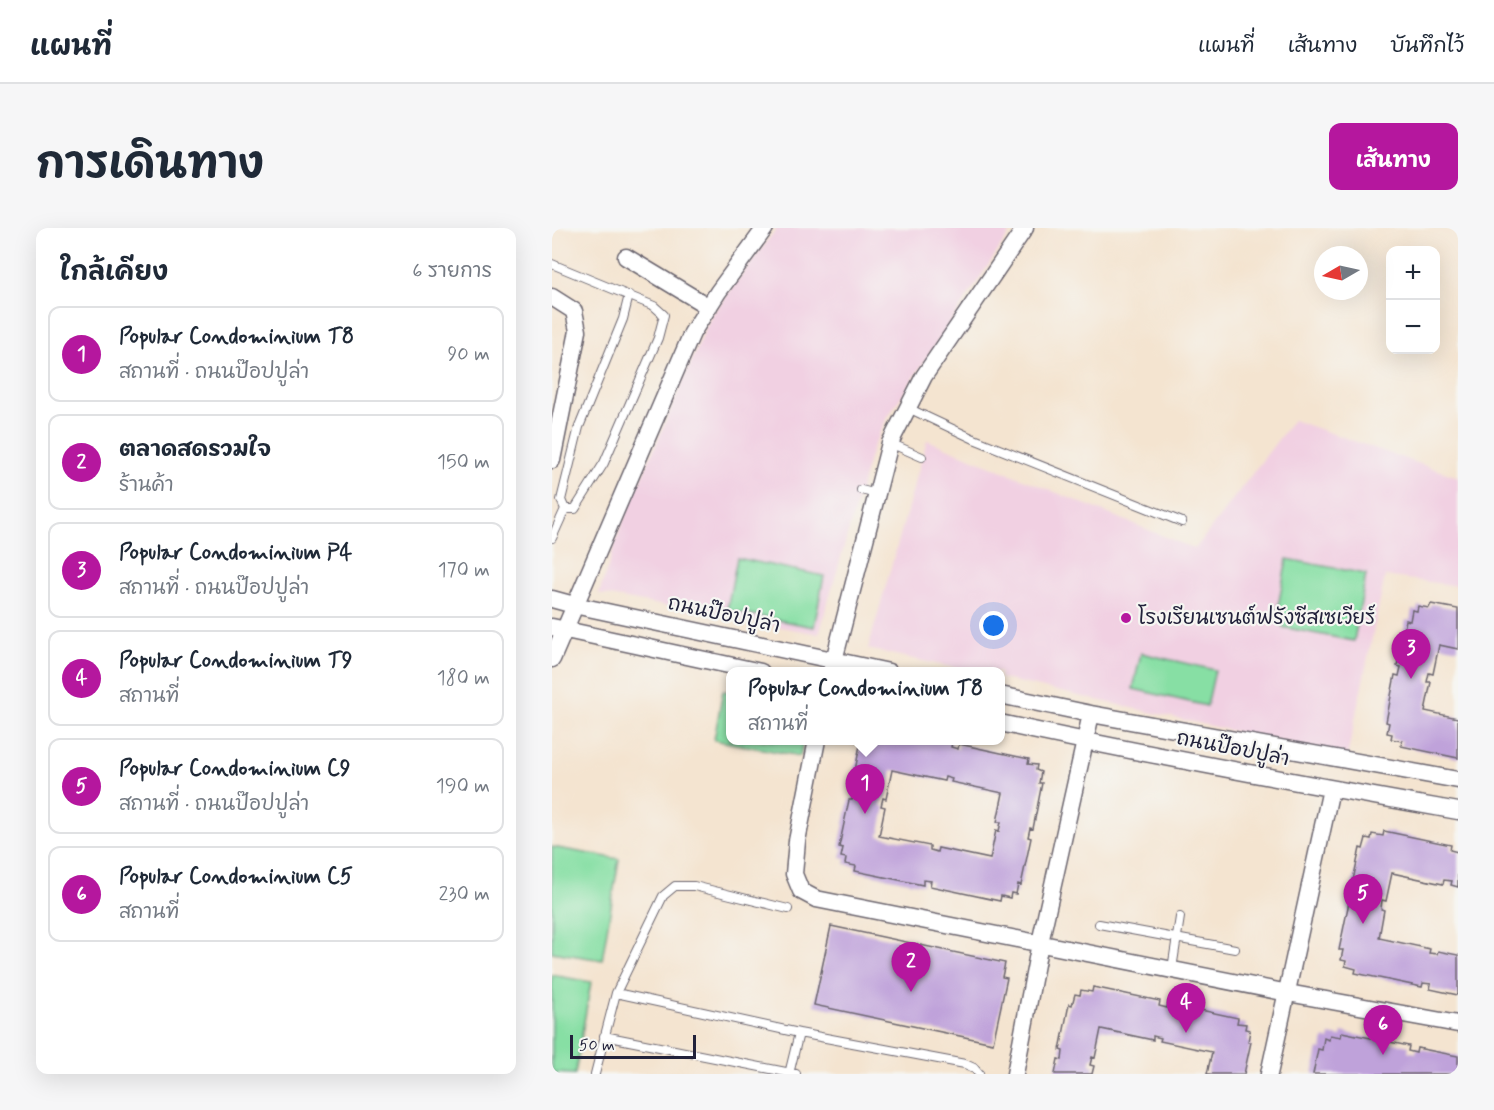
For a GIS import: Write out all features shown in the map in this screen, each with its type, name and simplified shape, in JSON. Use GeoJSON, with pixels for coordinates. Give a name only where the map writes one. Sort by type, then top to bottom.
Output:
{"type":"FeatureCollection","features":[{"type":"Feature","properties":{"kind":"street"},"geometry":{"type":"LineString","coordinates":[[552,659],[558,628],[574,605],[692,333],[765,228]]}},
{"type":"Feature","properties":{"kind":"street"},"geometry":{"type":"LineString","coordinates":[[832,666],[869,492],[890,443],[924,376],[1025,228]]}},
{"type":"Feature","properties":{"kind":"street"},"geometry":{"type":"LineString","coordinates":[[626,257],[709,307]]}},
{"type":"Feature","properties":{"kind":"street"},"geometry":{"type":"LineString","coordinates":[[552,297],[574,311],[578,331],[552,460]]}},
{"type":"Feature","properties":{"kind":"street","name":"ถนนป๊อปปูล่า"},"geometry":{"type":"LineString","coordinates":[[552,599],[832,666]]}},
{"type":"Feature","properties":{"kind":"street"},"geometry":{"type":"LineString","coordinates":[[558,628],[738,667]]}},
{"type":"Feature","properties":{"kind":"street","name":"ถนนป๊อปปูล่า"},"geometry":{"type":"LineString","coordinates":[[1005,696],[1091,714],[1458,780]]}},
{"type":"Feature","properties":{"kind":"street"},"geometry":{"type":"LineString","coordinates":[[1015,1074],[1040,943],[1091,714]]}},
{"type":"Feature","properties":{"kind":"street","name":"ถนนป๊อปปูล่า"},"geometry":{"type":"LineString","coordinates":[[1005,724],[1331,789],[1458,811]]}},
{"type":"Feature","properties":{"kind":"street"},"geometry":{"type":"LineString","coordinates":[[816,745],[794,874],[801,891],[816,898],[1288,993],[1458,1024]]}},
{"type":"Feature","properties":{"kind":"street"},"geometry":{"type":"LineString","coordinates":[[1269,1074],[1331,789]]}},
{"type":"Feature","properties":{"kind":"lane"},"geometry":{"type":"LineString","coordinates":[[552,264],[654,306],[664,315],[658,338],[604,464],[574,509],[566,509]]}},
{"type":"Feature","properties":{"kind":"lane"},"geometry":{"type":"LineString","coordinates":[[566,509],[561,500],[579,427],[623,319],[628,296]]}},
{"type":"Feature","properties":{"kind":"lane"},"geometry":{"type":"LineString","coordinates":[[908,408],[974,439],[1182,522]]}},
{"type":"Feature","properties":{"kind":"lane"},"geometry":{"type":"LineString","coordinates":[[890,443],[922,457]]}},
{"type":"Feature","properties":{"kind":"lane"},"geometry":{"type":"LineString","coordinates":[[552,538],[566,509]]}},
{"type":"Feature","properties":{"kind":"lane"},"geometry":{"type":"LineString","coordinates":[[595,1074],[616,993],[663,896],[675,886],[694,886],[788,909]]}},
{"type":"Feature","properties":{"kind":"lane"},"geometry":{"type":"LineString","coordinates":[[1172,969],[1180,917]]}},
{"type":"Feature","properties":{"kind":"lane"},"geometry":{"type":"LineString","coordinates":[[1099,924],[1235,949]]}},
{"type":"Feature","properties":{"kind":"lane"},"geometry":{"type":"LineString","coordinates":[[616,993],[799,1033],[965,1064],[974,1068],[979,1074]]}},
{"type":"Feature","properties":{"kind":"lane"},"geometry":{"type":"LineString","coordinates":[[604,1036],[792,1074],[799,1033]]}},
{"type":"Feature","properties":{"kind":"shaded area"},"geometry":{"type":"Polygon","coordinates":[[[777,228],[1013,228],[887,418],[871,452],[819,634],[599,594],[621,526],[711,316],[777,228]]]}},
{"type":"Feature","properties":{"kind":"shaded area","name":"โรงเรียนเซนต์ฟรังซีสเซเวียร์"},"geometry":{"type":"Polygon","coordinates":[[[1293,420],[1458,477],[1458,586],[1385,576],[1347,757],[1005,679],[1005,667],[951,667],[868,649],[927,440],[1195,549],[1293,420]]]}},
{"type":"Feature","properties":{"kind":"green space"},"geometry":{"type":"Polygon","coordinates":[[[737,558],[824,576],[814,627],[727,610],[737,558]]]}},
{"type":"Feature","properties":{"kind":"green space"},"geometry":{"type":"Polygon","coordinates":[[[1287,559],[1366,574],[1354,641],[1282,627],[1276,617],[1287,559]]]}},
{"type":"Feature","properties":{"kind":"green space"},"geometry":{"type":"Polygon","coordinates":[[[1141,653],[1215,670],[1207,706],[1133,689],[1141,653]]]}},
{"type":"Feature","properties":{"kind":"green space"},"geometry":{"type":"Polygon","coordinates":[[[723,691],[726,691],[726,742],[714,740],[723,691]]]}},
{"type":"Feature","properties":{"kind":"green space"},"geometry":{"type":"Polygon","coordinates":[[[741,745],[802,745],[800,756],[741,745]]]}},
{"type":"Feature","properties":{"kind":"green space"},"geometry":{"type":"Polygon","coordinates":[[[552,847],[619,859],[602,960],[552,952],[552,847]]]}},
{"type":"Feature","properties":{"kind":"green space"},"geometry":{"type":"Polygon","coordinates":[[[552,975],[591,982],[575,1074],[552,1073],[552,975]]]}},
{"type":"Feature","properties":{"kind":"building"},"geometry":{"type":"Polygon","coordinates":[[[1431,604],[1458,609],[1458,649],[1439,645],[1433,674],[1429,673],[1427,682],[1431,682],[1425,711],[1458,718],[1458,758],[1401,746],[1402,741],[1391,739],[1392,734],[1387,733],[1389,723],[1386,722],[1395,675],[1399,676],[1401,667],[1397,666],[1406,620],[1410,621],[1412,610],[1417,611],[1418,606],[1429,608],[1431,604]]]}},
{"type":"Feature","properties":{"kind":"building"},"geometry":{"type":"Polygon","coordinates":[[[860,745],[951,745],[951,747],[958,749],[959,745],[964,745],[1029,759],[1028,764],[1037,765],[1036,770],[1041,772],[1039,783],[1042,783],[1033,829],[1030,828],[1028,837],[1031,838],[1021,885],[1018,884],[1016,894],[1011,893],[1010,898],[1001,896],[1000,901],[930,886],[931,881],[923,880],[923,885],[855,871],[856,866],[845,864],[846,858],[841,857],[843,848],[839,847],[849,800],[852,800],[855,792],[851,791],[860,745]],[[892,770],[886,799],[883,798],[881,806],[885,807],[879,836],[930,846],[930,850],[937,852],[938,848],[990,859],[996,830],[999,831],[1001,822],[997,822],[1003,793],[951,782],[952,779],[945,777],[944,781],[892,770]]]}},
{"type":"Feature","properties":{"kind":"building"},"geometry":{"type":"Polygon","coordinates":[[[1384,831],[1451,845],[1450,850],[1458,852],[1458,887],[1451,885],[1452,881],[1444,880],[1443,884],[1392,873],[1386,901],[1382,900],[1381,909],[1384,910],[1379,938],[1430,949],[1429,953],[1437,954],[1438,951],[1458,955],[1458,995],[1430,989],[1431,984],[1423,983],[1422,987],[1355,973],[1356,969],[1345,966],[1346,961],[1341,960],[1343,950],[1339,950],[1349,902],[1352,903],[1354,895],[1350,894],[1360,848],[1363,849],[1366,838],[1371,839],[1372,834],[1383,836],[1384,831]]]}},
{"type":"Feature","properties":{"kind":"building"},"geometry":{"type":"Polygon","coordinates":[[[831,926],[1005,963],[1002,977],[1007,978],[993,1043],[814,1005],[831,926]]]}},
{"type":"Feature","properties":{"kind":"building"},"geometry":{"type":"Polygon","coordinates":[[[1093,987],[1160,1001],[1159,1006],[1167,1008],[1168,1003],[1238,1018],[1237,1023],[1246,1024],[1245,1029],[1250,1030],[1248,1042],[1251,1042],[1244,1074],[1207,1074],[1212,1052],[1160,1041],[1161,1038],[1153,1036],[1153,1040],[1101,1029],[1095,1058],[1092,1057],[1090,1065],[1094,1066],[1092,1074],[1055,1074],[1058,1059],[1062,1060],[1063,1051],[1060,1050],[1069,1004],[1072,1005],[1075,994],[1080,995],[1081,990],[1092,992],[1093,987]]]}},
{"type":"Feature","properties":{"kind":"building"},"geometry":{"type":"Polygon","coordinates":[[[1342,1032],[1409,1046],[1408,1051],[1416,1053],[1417,1048],[1458,1056],[1458,1074],[1313,1074],[1318,1049],[1322,1050],[1324,1038],[1329,1040],[1330,1035],[1341,1037],[1342,1032]]]}},
{"type":"Feature","properties":{"kind":"place","name":"โรงเรียนเซนต์ฟรังซีสเซเวียร์"},"geometry":{"type":"Point","coordinates":[1126,618]}},
{"type":"Feature","properties":{"kind":"place","name":"Popular Condominium P4"},"geometry":{"type":"Point","coordinates":[1411,679]}},
{"type":"Feature","properties":{"kind":"place","name":"Popular Condominium T8"},"geometry":{"type":"Point","coordinates":[865,814]}},
{"type":"Feature","properties":{"kind":"place","name":"Popular Condominium C9"},"geometry":{"type":"Point","coordinates":[1363,924]}},
{"type":"Feature","properties":{"kind":"place","name":"ตลาดสดรวมใจ"},"geometry":{"type":"Point","coordinates":[911,992]}},
{"type":"Feature","properties":{"kind":"place","name":"Popular Condominium T9"},"geometry":{"type":"Point","coordinates":[1186,1033]}},
{"type":"Feature","properties":{"kind":"place","name":"Popular Condominium C5"},"geometry":{"type":"Point","coordinates":[1383,1055]}}]}
